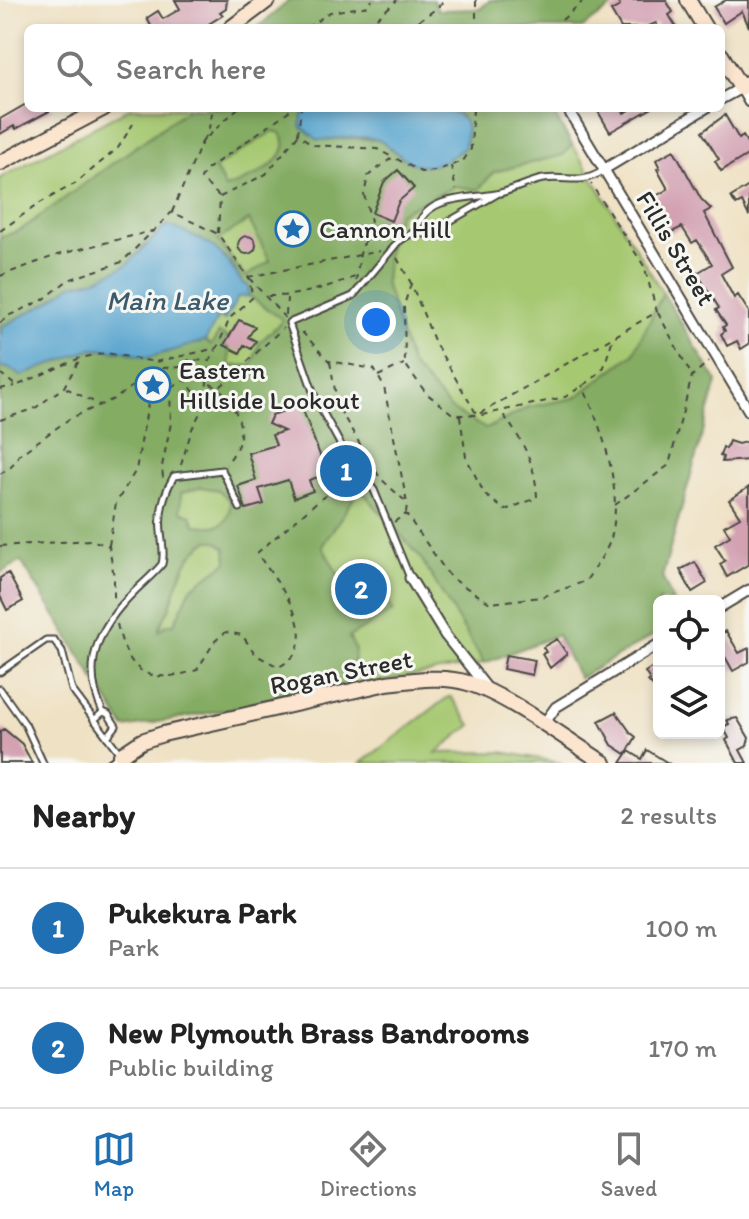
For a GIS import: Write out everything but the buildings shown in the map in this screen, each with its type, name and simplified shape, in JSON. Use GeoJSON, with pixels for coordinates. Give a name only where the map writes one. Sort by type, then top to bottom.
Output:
{"type":"FeatureCollection","features":[{"type":"Feature","properties":{"kind":"street"},"geometry":{"type":"LineString","coordinates":[[236,24],[268,0]]}},
{"type":"Feature","properties":{"kind":"street"},"geometry":{"type":"LineString","coordinates":[[688,0],[703,24]]}},
{"type":"Feature","properties":{"kind":"street"},"geometry":{"type":"LineString","coordinates":[[725,60],[745,85],[749,102]]}},
{"type":"Feature","properties":{"kind":"street"},"geometry":{"type":"LineString","coordinates":[[725,97],[745,85]]}},
{"type":"Feature","properties":{"kind":"street"},"geometry":{"type":"LineString","coordinates":[[0,163],[96,112]]}},
{"type":"Feature","properties":{"kind":"street","name":"Fillis Street"},"geometry":{"type":"LineString","coordinates":[[569,112],[749,411]]}},
{"type":"Feature","properties":{"kind":"street"},"geometry":{"type":"LineString","coordinates":[[603,170],[699,112]]}},
{"type":"Feature","properties":{"kind":"street"},"geometry":{"type":"LineString","coordinates":[[410,578],[445,635],[475,677],[491,693]]}},
{"type":"Feature","properties":{"kind":"street"},"geometry":{"type":"LineString","coordinates":[[725,604],[749,590]]}},
{"type":"Feature","properties":{"kind":"street"},"geometry":{"type":"LineString","coordinates":[[543,725],[556,707],[653,648]]}},
{"type":"Feature","properties":{"kind":"street","name":"Rogan Street"},"geometry":{"type":"LineString","coordinates":[[118,757],[142,741],[163,734],[387,683],[424,678],[466,682],[491,693],[604,763]]}},
{"type":"Feature","properties":{"kind":"lane"},"geometry":{"type":"LineString","coordinates":[[410,578],[374,490],[344,451],[316,400],[287,321],[353,296],[391,249],[417,230],[419,221],[432,209],[448,200],[497,194],[544,179],[588,180],[603,170]]}},
{"type":"Feature","properties":{"kind":"lane"},"geometry":{"type":"LineString","coordinates":[[417,230],[423,234],[429,233],[497,194]]}},
{"type":"Feature","properties":{"kind":"lane"},"geometry":{"type":"LineString","coordinates":[[106,736],[116,726],[103,712],[92,683],[93,658],[114,614],[162,564],[161,516],[171,480],[178,474],[222,470],[240,508]]}},
{"type":"Feature","properties":{"kind":"lane"},"geometry":{"type":"LineString","coordinates":[[0,672],[46,640],[54,640],[62,651],[72,690],[118,757]]}},
{"type":"Feature","properties":{"kind":"lane"},"geometry":{"type":"LineString","coordinates":[[0,689],[25,724],[43,763]]}},
{"type":"Feature","properties":{"kind":"lane"},"geometry":{"type":"LineString","coordinates":[[94,720],[103,712]]}},
{"type":"Feature","properties":{"kind":"path"},"geometry":{"type":"LineString","coordinates":[[313,24],[330,12],[369,6],[372,0]]}},
{"type":"Feature","properties":{"kind":"path"},"geometry":{"type":"LineString","coordinates":[[372,24],[397,0]]}},
{"type":"Feature","properties":{"kind":"path"},"geometry":{"type":"LineString","coordinates":[[414,24],[440,7],[444,0]]}},
{"type":"Feature","properties":{"kind":"path"},"geometry":{"type":"LineString","coordinates":[[476,0],[479,24]]}},
{"type":"Feature","properties":{"kind":"path"},"geometry":{"type":"LineString","coordinates":[[576,0],[582,2]]}},
{"type":"Feature","properties":{"kind":"path"},"geometry":{"type":"LineString","coordinates":[[557,24],[587,0]]}},
{"type":"Feature","properties":{"kind":"path"},"geometry":{"type":"LineString","coordinates":[[0,323],[43,300],[68,280],[122,262],[157,229],[172,212],[209,128],[212,112]]}},
{"type":"Feature","properties":{"kind":"path"},"geometry":{"type":"LineString","coordinates":[[202,142],[234,112]]}},
{"type":"Feature","properties":{"kind":"path"},"geometry":{"type":"LineString","coordinates":[[218,234],[220,197],[201,179],[205,171],[287,112]]}},
{"type":"Feature","properties":{"kind":"path"},"geometry":{"type":"LineString","coordinates":[[220,197],[266,174],[298,135],[301,112]]}},
{"type":"Feature","properties":{"kind":"path"},"geometry":{"type":"LineString","coordinates":[[298,135],[314,145],[377,149],[421,172],[435,171],[463,161],[471,149],[472,112]]}},
{"type":"Feature","properties":{"kind":"path"},"geometry":{"type":"LineString","coordinates":[[0,231],[76,183],[118,148],[133,124]]}},
{"type":"Feature","properties":{"kind":"path"},"geometry":{"type":"LineString","coordinates":[[353,296],[360,254],[371,221],[364,195],[368,176],[393,157]]}},
{"type":"Feature","properties":{"kind":"path"},"geometry":{"type":"LineString","coordinates":[[451,166],[459,199]]}},
{"type":"Feature","properties":{"kind":"path"},"geometry":{"type":"LineString","coordinates":[[588,180],[603,198],[644,266],[657,312],[692,376]]}},
{"type":"Feature","properties":{"kind":"path"},"geometry":{"type":"LineString","coordinates":[[172,212],[218,234],[248,277],[287,321],[329,361],[374,369],[384,387],[407,503],[406,514],[450,577],[490,603],[541,597],[586,581],[611,539],[614,506],[612,478],[600,422],[582,385]]}},
{"type":"Feature","properties":{"kind":"path"},"geometry":{"type":"LineString","coordinates":[[0,276],[57,255],[157,229]]}},
{"type":"Feature","properties":{"kind":"path"},"geometry":{"type":"LineString","coordinates":[[248,277],[391,249],[411,283],[435,343],[477,415]]}},
{"type":"Feature","properties":{"kind":"path"},"geometry":{"type":"LineString","coordinates":[[178,474],[192,429],[204,405],[210,361],[230,318],[253,297],[248,277]]}},
{"type":"Feature","properties":{"kind":"path"},"geometry":{"type":"LineString","coordinates":[[265,296],[287,297],[356,277]]}},
{"type":"Feature","properties":{"kind":"path"},"geometry":{"type":"LineString","coordinates":[[411,283],[404,305],[405,364],[426,393],[454,415],[477,415],[565,397],[604,367],[613,336]]}},
{"type":"Feature","properties":{"kind":"path"},"geometry":{"type":"LineString","coordinates":[[219,388],[287,321],[287,297]]}},
{"type":"Feature","properties":{"kind":"path"},"geometry":{"type":"LineString","coordinates":[[477,415],[657,312]]}},
{"type":"Feature","properties":{"kind":"path"},"geometry":{"type":"LineString","coordinates":[[0,389],[16,386],[80,358],[106,353],[155,362],[217,348]]}},
{"type":"Feature","properties":{"kind":"path"},"geometry":{"type":"LineString","coordinates":[[614,506],[669,465],[692,376],[716,356]]}},
{"type":"Feature","properties":{"kind":"path"},"geometry":{"type":"LineString","coordinates":[[0,420],[34,409],[64,387],[80,358]]}},
{"type":"Feature","properties":{"kind":"path"},"geometry":{"type":"LineString","coordinates":[[0,474],[11,467],[19,455],[69,419],[116,398],[134,385],[155,378],[162,368],[183,367],[189,360],[210,361]]}},
{"type":"Feature","properties":{"kind":"path"},"geometry":{"type":"LineString","coordinates":[[329,361],[338,407],[380,478],[407,503]]}},
{"type":"Feature","properties":{"kind":"path"},"geometry":{"type":"LineString","coordinates":[[378,376],[405,364]]}},
{"type":"Feature","properties":{"kind":"path"},"geometry":{"type":"LineString","coordinates":[[0,373],[16,386]]}},
{"type":"Feature","properties":{"kind":"path"},"geometry":{"type":"LineString","coordinates":[[155,378],[170,387]]}},
{"type":"Feature","properties":{"kind":"path"},"geometry":{"type":"LineString","coordinates":[[204,405],[185,380],[149,398],[136,470],[116,503],[109,546],[114,577],[114,614],[123,650],[141,672],[168,679],[197,670],[215,641],[226,632],[242,635],[256,655],[279,667],[294,656],[301,638],[293,605],[257,553],[319,500],[360,473]]}},
{"type":"Feature","properties":{"kind":"path"},"geometry":{"type":"LineString","coordinates":[[209,383],[219,388],[236,409],[241,432],[233,457],[222,470]]}},
{"type":"Feature","properties":{"kind":"path"},"geometry":{"type":"LineString","coordinates":[[64,387],[101,405]]}},
{"type":"Feature","properties":{"kind":"path"},"geometry":{"type":"LineString","coordinates":[[165,496],[162,466],[171,423],[170,387]]}},
{"type":"Feature","properties":{"kind":"path"},"geometry":{"type":"LineString","coordinates":[[460,415],[466,457],[485,495],[505,510],[537,498],[536,474],[520,437],[500,410]]}},
{"type":"Feature","properties":{"kind":"path"},"geometry":{"type":"LineString","coordinates":[[388,525],[406,514]]}},
{"type":"Feature","properties":{"kind":"path"},"geometry":{"type":"LineString","coordinates":[[0,546],[91,540],[109,546]]}},
{"type":"Feature","properties":{"kind":"green space"},"geometry":{"type":"Polygon","coordinates":[[[290,0],[433,0],[438,10],[480,9],[490,0],[622,0],[588,24],[262,24],[290,0]]]}},
{"type":"Feature","properties":{"kind":"green space"},"geometry":{"type":"Polygon","coordinates":[[[123,112],[552,112],[717,382],[662,577],[670,595],[653,595],[653,635],[579,678],[557,635],[484,663],[125,728],[21,561],[0,573],[0,178],[123,112]]]}},
{"type":"Feature","properties":{"kind":"green space"},"geometry":{"type":"Polygon","coordinates":[[[183,112],[304,112],[302,115],[318,140],[380,140],[411,163],[462,116],[452,112],[552,112],[572,145],[563,155],[494,172],[478,190],[456,186],[399,213],[388,248],[385,283],[411,365],[451,409],[486,429],[529,407],[575,398],[633,354],[663,293],[717,382],[662,577],[670,595],[653,595],[653,635],[579,678],[557,635],[484,663],[420,557],[360,489],[322,546],[355,604],[380,589],[393,611],[349,637],[355,649],[351,687],[125,728],[21,561],[0,573],[0,367],[21,376],[92,349],[124,351],[147,358],[205,341],[211,345],[219,333],[228,338],[224,345],[229,348],[230,366],[252,365],[260,342],[283,320],[249,296],[248,286],[243,284],[230,262],[145,245],[128,265],[97,279],[72,285],[47,303],[3,326],[0,336],[0,238],[22,229],[183,112]],[[273,131],[215,168],[225,188],[256,175],[276,161],[284,143],[281,133],[273,131]],[[249,220],[218,240],[245,277],[270,261],[249,220]],[[201,487],[181,493],[180,511],[191,515],[195,525],[221,524],[228,517],[230,501],[219,490],[201,487]],[[208,541],[193,553],[159,631],[168,624],[174,624],[191,588],[227,562],[226,548],[216,541],[208,541]]]}},
{"type":"Feature","properties":{"kind":"green space"},"geometry":{"type":"Polygon","coordinates":[[[448,697],[471,725],[436,753],[502,752],[562,763],[361,763],[448,697]]]}},
{"type":"Feature","properties":{"kind":"water"},"geometry":{"type":"Polygon","coordinates":[[[304,112],[451,112],[465,121],[467,131],[464,148],[448,159],[426,166],[410,162],[374,139],[318,140],[301,126],[304,112]]]}},
{"type":"Feature","properties":{"kind":"water","name":"Main Lake"},"geometry":{"type":"Polygon","coordinates":[[[167,225],[212,246],[227,260],[243,284],[248,285],[249,296],[238,297],[225,320],[216,317],[205,341],[147,358],[124,351],[92,349],[21,376],[0,367],[3,326],[47,303],[72,285],[97,279],[127,265],[167,225]]]}},
{"type":"Feature","properties":{"kind":"place","name":"Cannon Hill"},"geometry":{"type":"Point","coordinates":[293,229]}},
{"type":"Feature","properties":{"kind":"place","name":"Eastern Hillside Lookout"},"geometry":{"type":"Point","coordinates":[153,385]}},
{"type":"Feature","properties":{"kind":"place","name":"Pukekura Park"},"geometry":{"type":"Point","coordinates":[346,471]}},
{"type":"Feature","properties":{"kind":"place","name":"New Plymouth Brass Bandrooms"},"geometry":{"type":"Point","coordinates":[361,589]}}]}
